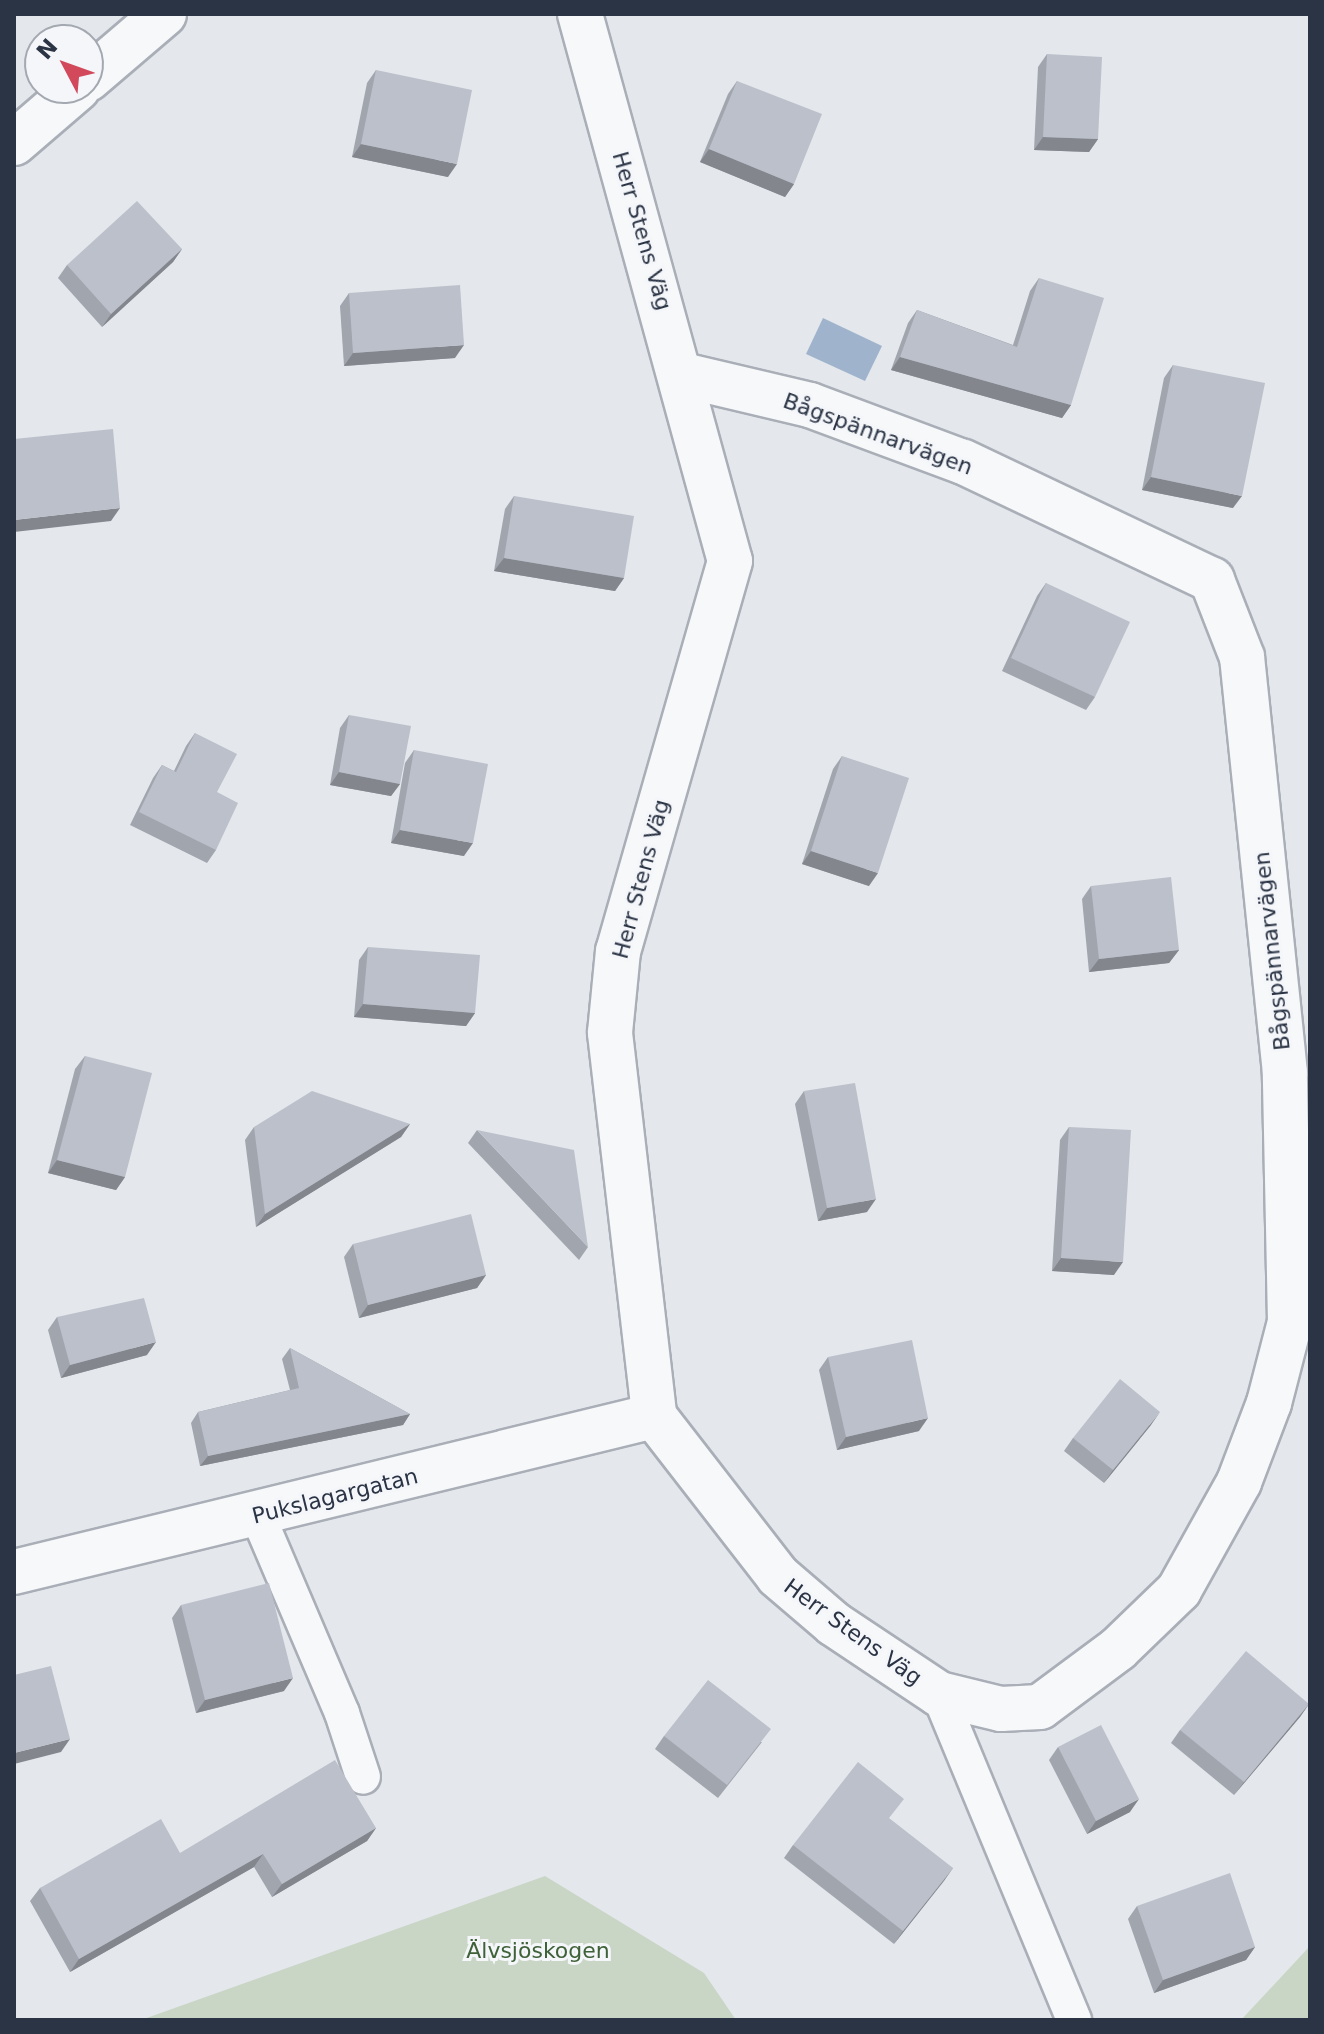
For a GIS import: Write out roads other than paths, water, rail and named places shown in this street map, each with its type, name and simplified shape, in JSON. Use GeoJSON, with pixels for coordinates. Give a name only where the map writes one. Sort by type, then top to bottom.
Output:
{"type":"FeatureCollection","features":[{"type":"Feature","properties":{"kind":"street"},"geometry":{"type":"LineString","coordinates":[[104,65],[164,14]]}},
{"type":"Feature","properties":{"kind":"street","name":"Herr Stens Väg"},"geometry":{"type":"LineString","coordinates":[[580,14],[683,375],[730,561],[618,951],[610,1033],[654,1416],[778,1576],[834,1624],[939,1694]]}},
{"type":"Feature","properties":{"kind":"street"},"geometry":{"type":"LineString","coordinates":[[14,143],[59,104]]}},
{"type":"Feature","properties":{"kind":"street","name":"Bågspännarvägen"},"geometry":{"type":"LineString","coordinates":[[683,375],[810,405],[963,462],[1212,580],[1242,657],[1285,1073],[1290,1322],[1269,1403],[1239,1482],[1179,1590],[1118,1649],[1040,1707],[1001,1709],[939,1694]]}},
{"type":"Feature","properties":{"kind":"street","name":"Pukslagargatan"},"geometry":{"type":"LineString","coordinates":[[14,1572],[258,1516],[654,1416]]}},
{"type":"Feature","properties":{"kind":"lane"},"geometry":{"type":"LineString","coordinates":[[258,1516],[342,1713],[363,1777]]}},
{"type":"Feature","properties":{"kind":"lane"},"geometry":{"type":"LineString","coordinates":[[939,1694],[1074,2020]]}},
{"type":"Feature","properties":{"kind":"water"},"geometry":{"type":"Polygon","coordinates":[[[823,318],[882,346],[865,381],[806,354],[823,318]]]}},
{"type":"Feature","properties":{"kind":"park label","name":"Älvsjöskogen"},"geometry":{"type":"Point","coordinates":[538,1951]}}]}
